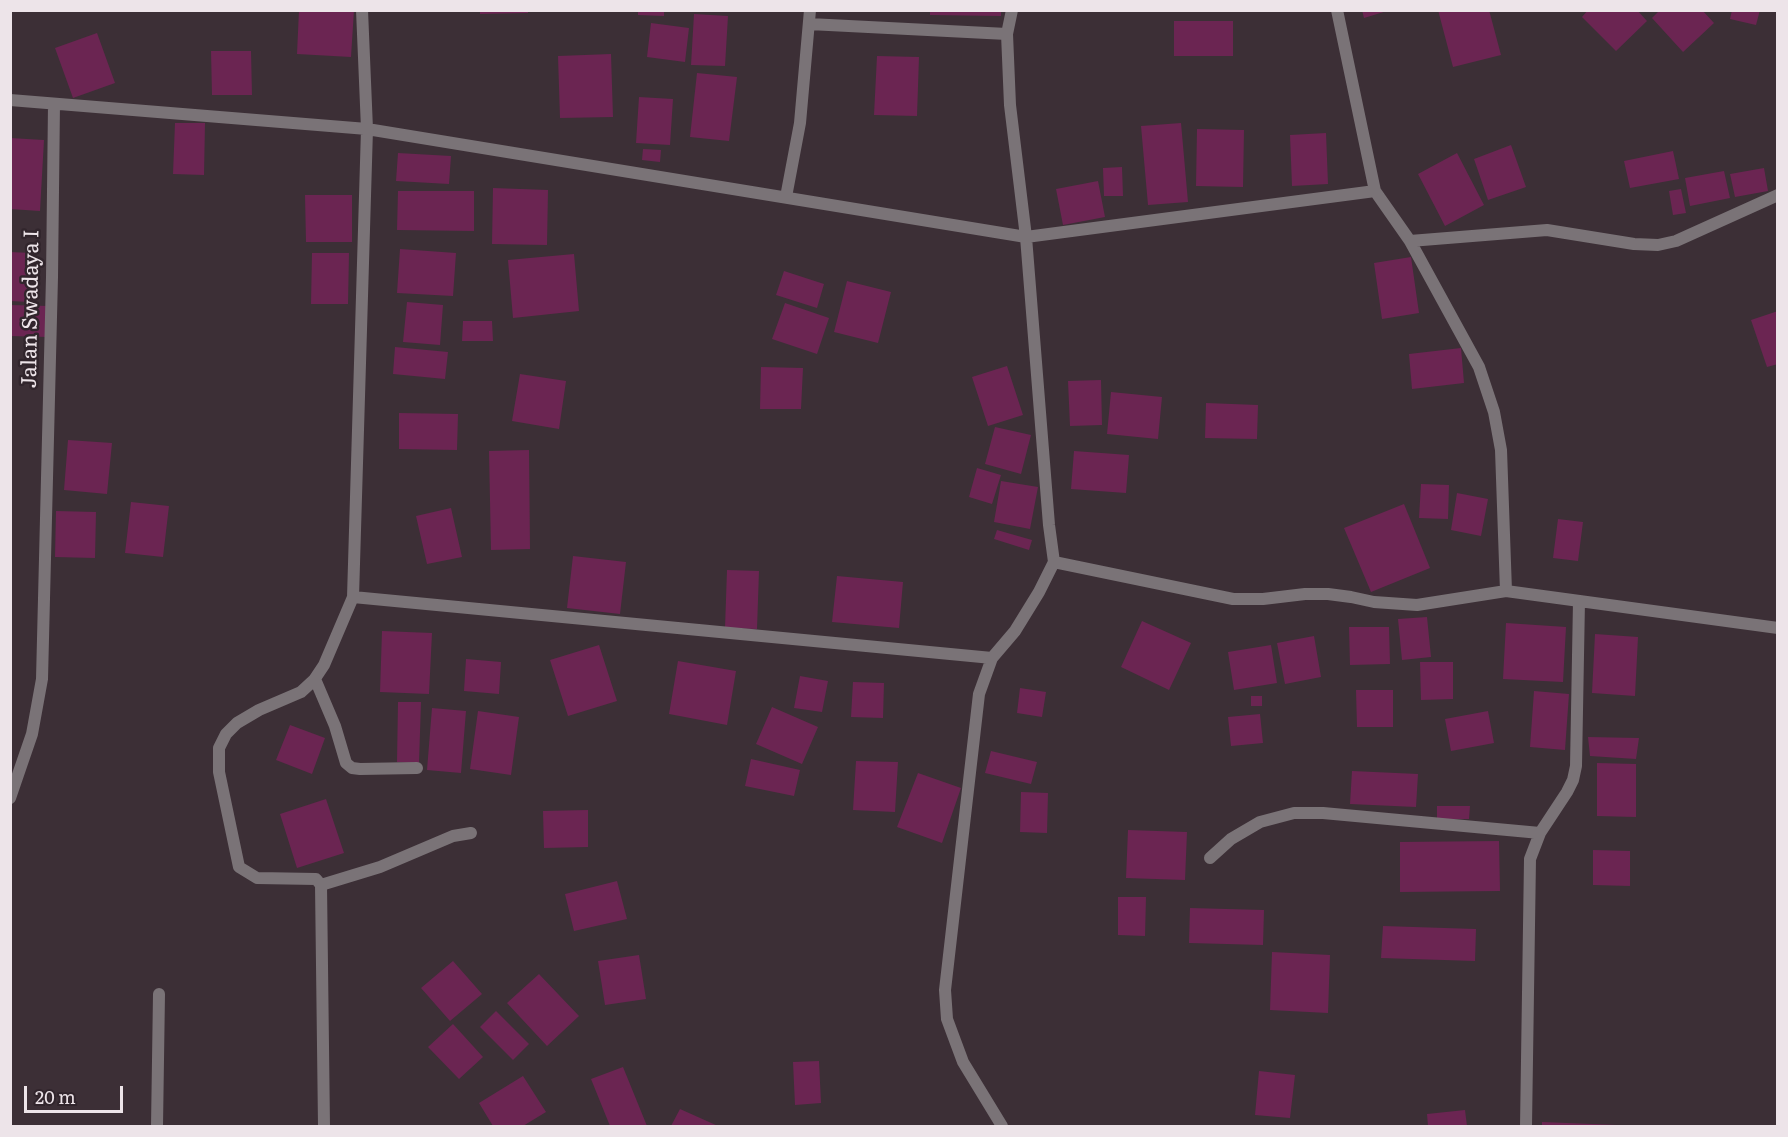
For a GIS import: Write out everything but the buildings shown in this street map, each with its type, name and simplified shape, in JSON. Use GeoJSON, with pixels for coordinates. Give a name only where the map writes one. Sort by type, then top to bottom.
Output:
{"type":"FeatureCollection","features":[{"type":"Feature","properties":{"kind":"street"},"geometry":{"type":"LineString","coordinates":[[324,1126],[321,885],[316,879],[308,878],[257,879],[239,867],[219,772],[219,748],[226,734],[232,729],[259,710],[301,692],[315,679],[324,665],[353,597],[367,129],[362,10]]}},
{"type":"Feature","properties":{"kind":"street"},"geometry":{"type":"LineString","coordinates":[[786,197],[800,123],[810,10]]}},
{"type":"Feature","properties":{"kind":"street"},"geometry":{"type":"LineString","coordinates":[[1002,1126],[963,1062],[947,1019],[945,990],[979,694],[992,658],[1015,632],[1054,562],[1049,525],[1026,237],[1010,105],[1006,34],[1012,10]]}},
{"type":"Feature","properties":{"kind":"street"},"geometry":{"type":"LineString","coordinates":[[1337,10],[1375,191],[1410,241],[1479,367],[1494,412],[1501,450],[1506,591]]}},
{"type":"Feature","properties":{"kind":"street"},"geometry":{"type":"LineString","coordinates":[[809,24],[1006,34]]}},
{"type":"Feature","properties":{"kind":"street"},"geometry":{"type":"LineString","coordinates":[[10,100],[367,129],[1026,237],[1375,191]]}},
{"type":"Feature","properties":{"kind":"street","name":"Jalan Swadaya I"},"geometry":{"type":"LineString","coordinates":[[10,798],[32,734],[42,679],[54,104]]}},
{"type":"Feature","properties":{"kind":"street"},"geometry":{"type":"LineString","coordinates":[[1410,241],[1547,230],[1634,244],[1658,245],[1676,240],[1778,195]]}},
{"type":"Feature","properties":{"kind":"street"},"geometry":{"type":"LineString","coordinates":[[1054,562],[1233,599],[1328,594],[1385,604],[1417,605],[1506,591],[1778,628]]}},
{"type":"Feature","properties":{"kind":"street"},"geometry":{"type":"LineString","coordinates":[[353,597],[992,658]]}},
{"type":"Feature","properties":{"kind":"street"},"geometry":{"type":"LineString","coordinates":[[1526,1126],[1530,859],[1540,832],[1568,792],[1576,766],[1579,601]]}},
{"type":"Feature","properties":{"kind":"street"},"geometry":{"type":"LineString","coordinates":[[315,679],[335,726],[346,763],[360,770],[417,768]]}},
{"type":"Feature","properties":{"kind":"street"},"geometry":{"type":"LineString","coordinates":[[1210,858],[1231,839],[1260,822],[1293,813],[1378,817],[1540,832]]}},
{"type":"Feature","properties":{"kind":"street"},"geometry":{"type":"LineString","coordinates":[[321,885],[380,867],[453,836],[471,833]]}},
{"type":"Feature","properties":{"kind":"street"},"geometry":{"type":"LineString","coordinates":[[157,1126],[159,994]]}}]}
